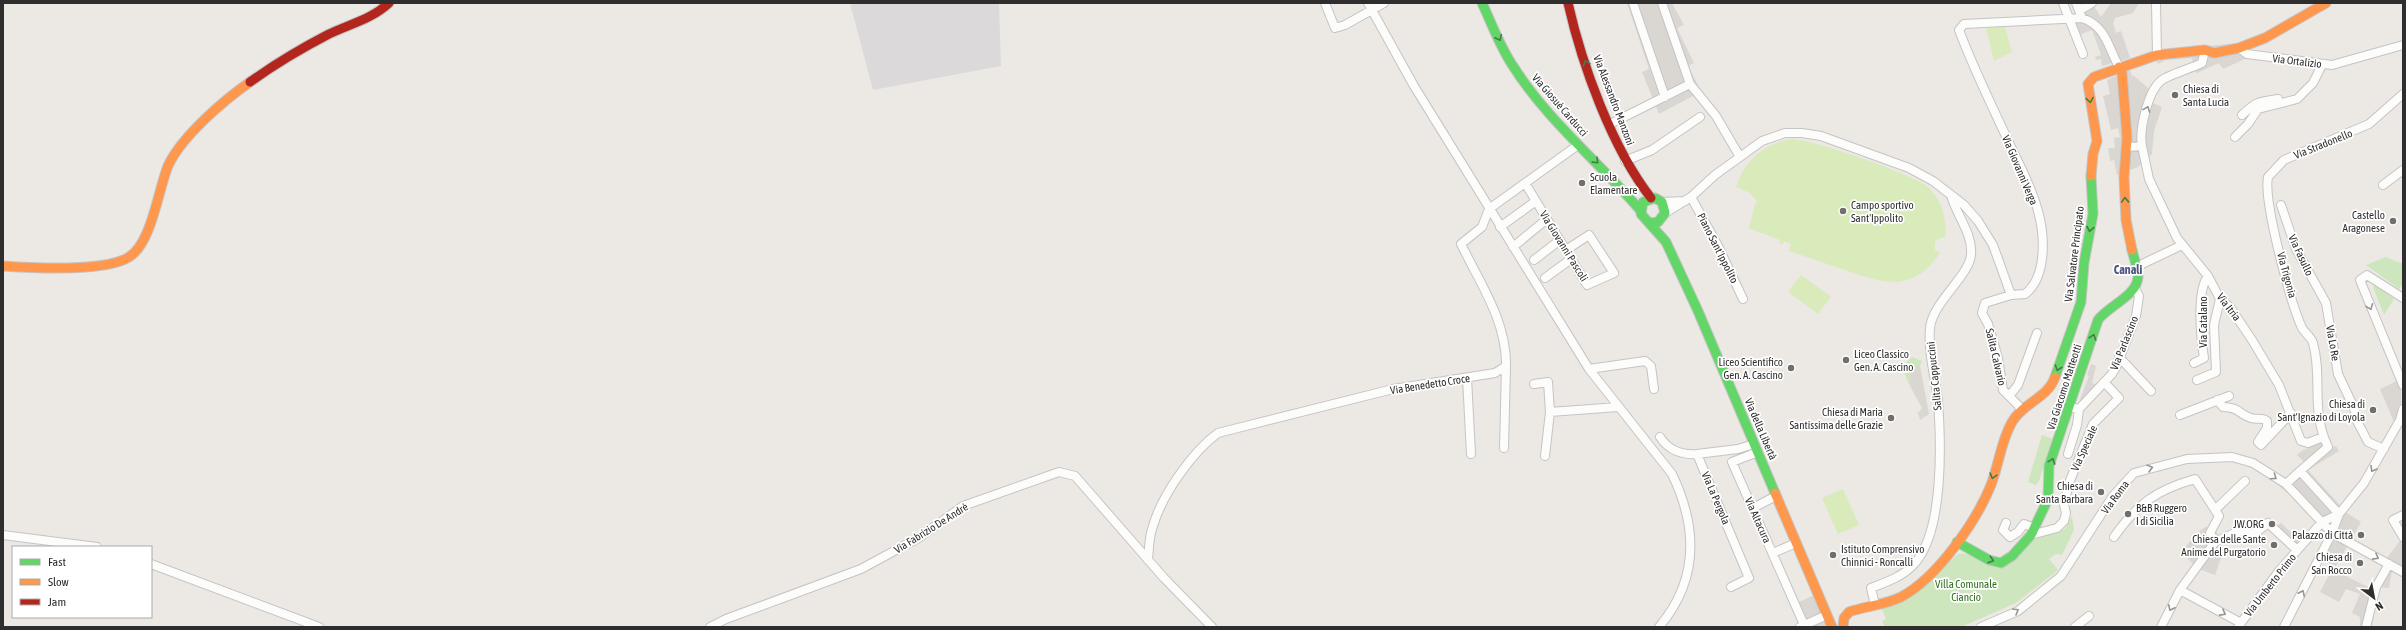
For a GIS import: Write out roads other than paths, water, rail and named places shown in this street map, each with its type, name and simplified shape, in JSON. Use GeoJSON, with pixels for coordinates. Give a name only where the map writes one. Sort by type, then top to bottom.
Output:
{"type":"FeatureCollection","features":[{"type":"Feature","properties":{"kind":"main road"},"geometry":{"type":"LineString","coordinates":[[3,266],[17,267],[112,264],[131,257],[143,239],[169,164],[200,125],[245,86],[292,55],[328,35],[358,22],[389,3]]}},
{"type":"Feature","properties":{"kind":"main road","name":"Via Alessandro Manzoni"},"geometry":{"type":"LineString","coordinates":[[1568,3],[1585,61],[1625,161],[1642,190],[1651,198]]}},
{"type":"Feature","properties":{"kind":"main road","name":"Via Salvatore Principato"},"geometry":{"type":"LineString","coordinates":[[1844,627],[1844,618],[1849,612],[1898,598],[1909,592],[1935,569],[1957,542],[1990,486],[2003,441],[2017,414],[2048,391],[2054,381],[2081,302],[2084,263],[2093,214],[2093,154],[2097,142],[2088,84],[2094,77],[2157,55],[2205,50],[2214,53],[2239,48],[2265,38],[2326,3]]}},
{"type":"Feature","properties":{"kind":"main road","name":"Via Giosuè Carducci"},"geometry":{"type":"LineString","coordinates":[[1481,4],[1516,72],[1578,145],[1612,177],[1640,210]]}},
{"type":"Feature","properties":{"kind":"main road"},"geometry":{"type":"LineString","coordinates":[[2119,67],[2122,73],[2126,147],[2126,220],[2138,277],[2134,289]]}},
{"type":"Feature","properties":{"kind":"main road"},"geometry":{"type":"LineString","coordinates":[[1651,198],[1662,202],[1663,216],[1649,223],[1642,218],[1640,210],[1644,202],[1651,198]]}},
{"type":"Feature","properties":{"kind":"main road","name":"Via della Libertà"},"geometry":{"type":"LineString","coordinates":[[1663,216],[1666,242]]}},
{"type":"Feature","properties":{"kind":"main road","name":"Via della Libertà"},"geometry":{"type":"LineString","coordinates":[[1649,223],[1666,242],[1698,311],[1832,627]]}},
{"type":"Feature","properties":{"kind":"main road","name":"Via Giacomo Matteotti"},"geometry":{"type":"LineString","coordinates":[[1957,542],[1989,560],[2001,563],[2012,556],[2033,532],[2048,499],[2049,466],[2103,312],[2134,289]]}},
{"type":"Feature","properties":{"kind":"street"},"geometry":{"type":"LineString","coordinates":[[1325,3],[1335,28],[1370,7],[1384,3]]}},
{"type":"Feature","properties":{"kind":"street"},"geometry":{"type":"LineString","coordinates":[[1633,3],[1665,96]]}},
{"type":"Feature","properties":{"kind":"street"},"geometry":{"type":"LineString","coordinates":[[1662,3],[1690,84],[1716,116],[1740,158]]}},
{"type":"Feature","properties":{"kind":"street"},"geometry":{"type":"LineString","coordinates":[[2064,3],[2083,54]]}},
{"type":"Feature","properties":{"kind":"street"},"geometry":{"type":"LineString","coordinates":[[2070,17],[2092,3]]}},
{"type":"Feature","properties":{"kind":"street"},"geometry":{"type":"LineString","coordinates":[[2156,3],[2157,55]]}},
{"type":"Feature","properties":{"kind":"street"},"geometry":{"type":"LineString","coordinates":[[1370,7],[1414,86],[1589,369],[1672,474],[1686,507],[1691,533],[1690,557],[1683,589],[1659,627]]}},
{"type":"Feature","properties":{"kind":"street"},"geometry":{"type":"LineString","coordinates":[[2079,10],[2104,33],[2119,67]]}},
{"type":"Feature","properties":{"kind":"street","name":"Via Giovanni Verga"},"geometry":{"type":"LineString","coordinates":[[2011,295],[2025,294],[2032,289],[2038,276],[2042,248],[2038,212],[2029,183],[1959,30],[1964,24],[2070,17]]}},
{"type":"Feature","properties":{"kind":"street","name":"Via Ortalizio"},"geometry":{"type":"LineString","coordinates":[[2239,48],[2247,54],[2322,65],[2344,63],[2403,45]]}},
{"type":"Feature","properties":{"kind":"street","name":"Via Itria"},"geometry":{"type":"LineString","coordinates":[[2205,50],[2202,63],[2164,79],[2158,84],[2145,115],[2140,136],[2149,179],[2182,245],[2208,276],[2220,299],[2230,307],[2279,385],[2304,443],[2324,438]]}},
{"type":"Feature","properties":{"kind":"street"},"geometry":{"type":"LineString","coordinates":[[2235,137],[2248,124],[2258,109],[2297,99],[2313,83],[2322,65]]}},
{"type":"Feature","properties":{"kind":"street"},"geometry":{"type":"LineString","coordinates":[[1610,124],[1690,84]]}},
{"type":"Feature","properties":{"kind":"street"},"geometry":{"type":"LineString","coordinates":[[2242,116],[2254,103],[2262,100],[2295,96],[2305,91]]}},
{"type":"Feature","properties":{"kind":"street","name":"Via Stradonello"},"geometry":{"type":"LineString","coordinates":[[2270,206],[2267,183],[2268,177],[2276,166],[2304,150],[2360,129],[2403,94]]}},
{"type":"Feature","properties":{"kind":"street"},"geometry":{"type":"LineString","coordinates":[[1625,161],[1652,150],[1700,117]]}},
{"type":"Feature","properties":{"kind":"street"},"geometry":{"type":"LineString","coordinates":[[1663,216],[1688,199],[1715,175],[1762,141],[1785,133],[1802,132],[1820,136],[1908,168],[1933,181],[1951,195],[1972,213],[1993,245],[2011,295]]}},
{"type":"Feature","properties":{"kind":"street"},"geometry":{"type":"LineString","coordinates":[[1504,448],[1506,346],[1494,311],[1462,244],[1482,227],[1489,209],[1578,145]]}},
{"type":"Feature","properties":{"kind":"street"},"geometry":{"type":"LineString","coordinates":[[2126,147],[2142,146]]}},
{"type":"Feature","properties":{"kind":"street"},"geometry":{"type":"LineString","coordinates":[[2383,185],[2403,170]]}},
{"type":"Feature","properties":{"kind":"street","name":"Via Giovanni Pascoli"},"geometry":{"type":"LineString","coordinates":[[1525,183],[1587,285],[1614,273],[1589,235],[1566,250]]}},
{"type":"Feature","properties":{"kind":"street","name":"Salita Cappuccini"},"geometry":{"type":"LineString","coordinates":[[1875,605],[1871,588],[1908,570],[1923,551],[1938,494],[1938,401],[1929,343],[1930,326],[1947,291],[1963,274],[1971,256],[1969,239],[1954,208],[1951,195]]}},
{"type":"Feature","properties":{"kind":"street"},"geometry":{"type":"LineString","coordinates":[[1662,202],[1688,199]]}},
{"type":"Feature","properties":{"kind":"street","name":"Piano Sant'Ippolito"},"geometry":{"type":"LineString","coordinates":[[1688,199],[1718,246],[1743,299]]}},
{"type":"Feature","properties":{"kind":"street"},"geometry":{"type":"LineString","coordinates":[[1500,227],[1536,201]]}},
{"type":"Feature","properties":{"kind":"street","name":"Via Fasullo"},"geometry":{"type":"LineString","coordinates":[[2282,205],[2296,249],[2326,303]]}},
{"type":"Feature","properties":{"kind":"street","name":"Via Trigonia"},"geometry":{"type":"LineString","coordinates":[[2270,206],[2298,316],[2303,329],[2312,341],[2319,426],[2324,438]]}},
{"type":"Feature","properties":{"kind":"street"},"geometry":{"type":"LineString","coordinates":[[1513,247],[1547,219]]}},
{"type":"Feature","properties":{"kind":"street"},"geometry":{"type":"LineString","coordinates":[[1534,260],[1560,240]]}},
{"type":"Feature","properties":{"kind":"street"},"geometry":{"type":"LineString","coordinates":[[2136,266],[2182,245]]}},
{"type":"Feature","properties":{"kind":"street"},"geometry":{"type":"LineString","coordinates":[[1545,278],[1571,259]]}},
{"type":"Feature","properties":{"kind":"street"},"geometry":{"type":"LineString","coordinates":[[2403,297],[2367,275],[2362,278],[2360,282],[2403,385]]}},
{"type":"Feature","properties":{"kind":"street","name":"Via Catalano"},"geometry":{"type":"LineString","coordinates":[[2194,363],[2204,358],[2201,310],[2203,287],[2208,276]]}},
{"type":"Feature","properties":{"kind":"street","name":"Via Parlascino"},"geometry":{"type":"LineString","coordinates":[[2079,409],[2112,374],[2136,316],[2139,296],[2134,289]]}},
{"type":"Feature","properties":{"kind":"street","name":"Salita Calvario"},"geometry":{"type":"LineString","coordinates":[[2011,295],[1988,301],[1982,309],[1998,358],[2003,390],[2021,411]]}},
{"type":"Feature","properties":{"kind":"street"},"geometry":{"type":"LineString","coordinates":[[2197,380],[2216,372],[2217,358],[2214,325],[2220,299]]}},
{"type":"Feature","properties":{"kind":"street","name":"Via Lo Re"},"geometry":{"type":"LineString","coordinates":[[2326,303],[2338,374],[2368,442],[2384,449]]}},
{"type":"Feature","properties":{"kind":"street"},"geometry":{"type":"LineString","coordinates":[[2009,396],[2018,385],[2037,333]]}},
{"type":"Feature","properties":{"kind":"street"},"geometry":{"type":"LineString","coordinates":[[2119,357],[2151,391]]}},
{"type":"Feature","properties":{"kind":"street"},"geometry":{"type":"LineString","coordinates":[[2204,358],[2217,358]]}},
{"type":"Feature","properties":{"kind":"street"},"geometry":{"type":"LineString","coordinates":[[1589,369],[1645,361],[1651,366],[1654,389]]}},
{"type":"Feature","properties":{"kind":"street","name":"Via Benedetto Croce"},"geometry":{"type":"LineString","coordinates":[[1148,560],[1152,528],[1160,506],[1200,449],[1218,434],[1393,389],[1495,373],[1506,366]]}},
{"type":"Feature","properties":{"kind":"street"},"geometry":{"type":"LineString","coordinates":[[1467,378],[1471,454]]}},
{"type":"Feature","properties":{"kind":"street"},"geometry":{"type":"LineString","coordinates":[[1534,384],[1548,382],[1550,412],[1545,456]]}},
{"type":"Feature","properties":{"kind":"street","name":"Via Speciale"},"geometry":{"type":"LineString","coordinates":[[2033,532],[2057,528],[2066,518],[2064,505],[2069,483],[2093,424],[2119,398],[2104,382]]}},
{"type":"Feature","properties":{"kind":"street"},"geometry":{"type":"LineString","coordinates":[[2180,415],[2229,396]]}},
{"type":"Feature","properties":{"kind":"street"},"geometry":{"type":"LineString","coordinates":[[2217,400],[2222,407],[2236,408],[2253,419],[2262,418],[2267,421],[2267,428],[2258,442],[2261,445],[2291,413]]}},
{"type":"Feature","properties":{"kind":"street"},"geometry":{"type":"LineString","coordinates":[[1550,412],[1618,407]]}},
{"type":"Feature","properties":{"kind":"street"},"geometry":{"type":"LineString","coordinates":[[2068,454],[2077,425],[2079,409],[2069,407]]}},
{"type":"Feature","properties":{"kind":"street"},"geometry":{"type":"LineString","coordinates":[[2287,625],[2332,533],[2341,511],[2364,483],[2400,420],[2403,409]]}},
{"type":"Feature","properties":{"kind":"street"},"geometry":{"type":"LineString","coordinates":[[1660,438],[1674,450],[1697,454],[1756,448]]}},
{"type":"Feature","properties":{"kind":"street"},"geometry":{"type":"LineString","coordinates":[[2286,484],[2328,447],[2324,438]]}},
{"type":"Feature","properties":{"kind":"street","name":"Via Altacura"},"geometry":{"type":"LineString","coordinates":[[1756,448],[1732,462],[1795,604],[1802,626]]}},
{"type":"Feature","properties":{"kind":"street","name":"Via La Pergola"},"geometry":{"type":"LineString","coordinates":[[1697,454],[1749,578],[1731,587]]}},
{"type":"Feature","properties":{"kind":"street","name":"Via Roma"},"geometry":{"type":"LineString","coordinates":[[1981,627],[2018,611],[2062,576],[2113,496],[2134,473],[2187,459],[2232,457],[2253,463],[2286,484],[2321,524],[2332,533],[2403,572]]}},
{"type":"Feature","properties":{"kind":"street"},"geometry":{"type":"LineString","coordinates":[[2302,469],[2341,511]]}},
{"type":"Feature","properties":{"kind":"street","name":"Via Fabrizio De Andrè"},"geometry":{"type":"LineString","coordinates":[[710,627],[726,618],[861,569],[920,537],[963,506],[1059,472],[1075,476],[1148,560],[1212,627]]}},
{"type":"Feature","properties":{"kind":"street"},"geometry":{"type":"LineString","coordinates":[[2114,536],[2127,519],[2145,501],[2176,485],[2195,479],[2219,516],[2210,533],[2218,540]]}},
{"type":"Feature","properties":{"kind":"street"},"geometry":{"type":"LineString","coordinates":[[2215,510],[2245,481]]}},
{"type":"Feature","properties":{"kind":"street"},"geometry":{"type":"LineString","coordinates":[[1752,508],[1776,496]]}},
{"type":"Feature","properties":{"kind":"street"},"geometry":{"type":"LineString","coordinates":[[2321,524],[2341,511]]}},
{"type":"Feature","properties":{"kind":"street"},"geometry":{"type":"LineString","coordinates":[[2403,516],[2393,520],[2403,537]]}},
{"type":"Feature","properties":{"kind":"street"},"geometry":{"type":"LineString","coordinates":[[2161,627],[2180,590],[2218,540],[2239,532],[2254,534],[2268,522],[2297,550]]}},
{"type":"Feature","properties":{"kind":"street"},"geometry":{"type":"LineString","coordinates":[[2006,523],[2003,530],[2010,537],[2018,532],[2024,524],[2033,532]]}},
{"type":"Feature","properties":{"kind":"street","name":"Via Umberto Primo"},"geometry":{"type":"LineString","coordinates":[[2240,625],[2279,571],[2321,524]]}},
{"type":"Feature","properties":{"kind":"street"},"geometry":{"type":"LineString","coordinates":[[3,535],[89,546]]}},
{"type":"Feature","properties":{"kind":"street"},"geometry":{"type":"LineString","coordinates":[[1773,553],[1796,543]]}},
{"type":"Feature","properties":{"kind":"street"},"geometry":{"type":"LineString","coordinates":[[152,564],[319,627]]}},
{"type":"Feature","properties":{"kind":"street"},"geometry":{"type":"LineString","coordinates":[[2366,627],[2376,587],[2389,564]]}},
{"type":"Feature","properties":{"kind":"street"},"geometry":{"type":"LineString","coordinates":[[2180,590],[2240,625]]}},
{"type":"Feature","properties":{"kind":"street"},"geometry":{"type":"LineString","coordinates":[[1802,626],[1827,615]]}},
{"type":"Feature","properties":{"kind":"street"},"geometry":{"type":"LineString","coordinates":[[2075,627],[2089,616]]}},
{"type":"Feature","properties":{"kind":"place","name":"Chiesa di Santa Lucia"},"geometry":{"type":"Point","coordinates":[2175,95]}},
{"type":"Feature","properties":{"kind":"place","name":"Scuola Elamentare"},"geometry":{"type":"Point","coordinates":[1582,183]}},
{"type":"Feature","properties":{"kind":"place","name":"Campo sportivo Sant'Ippolito"},"geometry":{"type":"Point","coordinates":[1843,211]}},
{"type":"Feature","properties":{"kind":"place","name":"Castello Aragonese"},"geometry":{"type":"Point","coordinates":[2393,221]}},
{"type":"Feature","properties":{"kind":"place","name":"Liceo Classico Gen. A. Cascino"},"geometry":{"type":"Point","coordinates":[1846,360]}},
{"type":"Feature","properties":{"kind":"place","name":"Liceo Scientifico Gen. A. Cascino"},"geometry":{"type":"Point","coordinates":[1791,368]}},
{"type":"Feature","properties":{"kind":"place","name":"Chiesa di Sant'Ignazio di Loyola"},"geometry":{"type":"Point","coordinates":[2373,410]}},
{"type":"Feature","properties":{"kind":"place","name":"Chiesa di Maria Santissima delle Grazie"},"geometry":{"type":"Point","coordinates":[1891,418]}},
{"type":"Feature","properties":{"kind":"place","name":"Chiesa di Santa Barbara"},"geometry":{"type":"Point","coordinates":[2101,492]}},
{"type":"Feature","properties":{"kind":"place","name":"B&B Ruggero I di Sicilia"},"geometry":{"type":"Point","coordinates":[2128,514]}},
{"type":"Feature","properties":{"kind":"place","name":"JW.ORG"},"geometry":{"type":"Point","coordinates":[2272,524]}},
{"type":"Feature","properties":{"kind":"place","name":"Palazzo di Città"},"geometry":{"type":"Point","coordinates":[2361,535]}},
{"type":"Feature","properties":{"kind":"place","name":"Chiesa delle Sante Anime del Purgatorio"},"geometry":{"type":"Point","coordinates":[2274,545]}},
{"type":"Feature","properties":{"kind":"place","name":"Istituto Comprensivo Chinnici - Roncalli"},"geometry":{"type":"Point","coordinates":[1833,555]}},
{"type":"Feature","properties":{"kind":"place","name":"Chiesa di San Rocco"},"geometry":{"type":"Point","coordinates":[2360,563]}},
{"type":"Feature","properties":{"kind":"district","name":"Canali"},"geometry":{"type":"Point","coordinates":[2128,270]}},
{"type":"Feature","properties":{"kind":"park label","name":"Villa Comunale Ciancio"},"geometry":{"type":"Point","coordinates":[1966,590]}}]}
